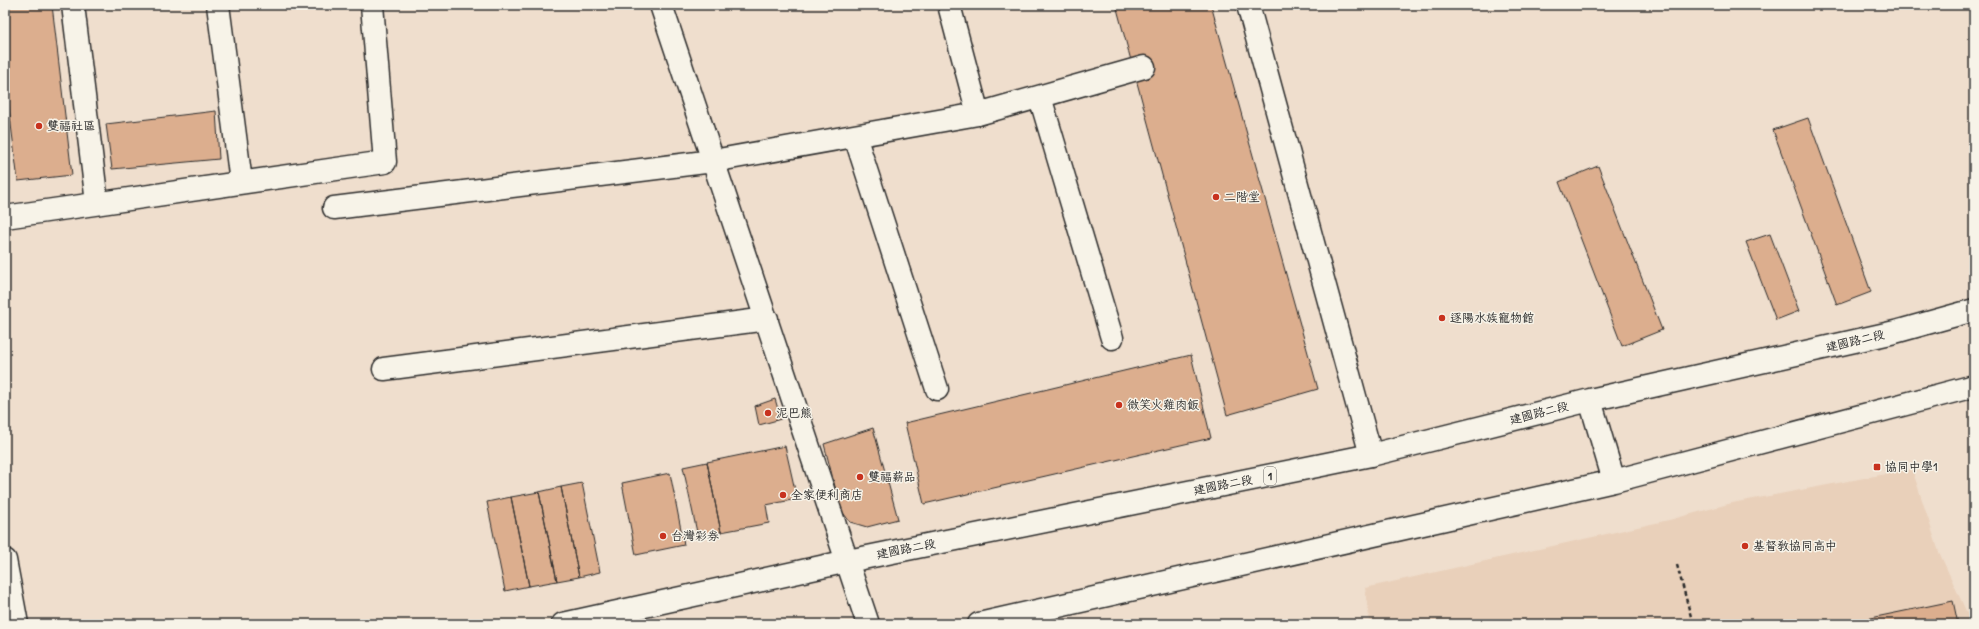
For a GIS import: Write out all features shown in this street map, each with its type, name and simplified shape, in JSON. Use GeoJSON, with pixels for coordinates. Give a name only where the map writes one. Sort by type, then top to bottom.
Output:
{"type":"FeatureCollection","features":[{"type":"Feature","properties":{"kind":"street"},"geometry":{"type":"LineString","coordinates":[[73,5],[97,203]]}},
{"type":"Feature","properties":{"kind":"street"},"geometry":{"type":"LineString","coordinates":[[218,5],[241,182]]}},
{"type":"Feature","properties":{"kind":"street"},"geometry":{"type":"LineString","coordinates":[[6,212],[97,203],[385,162],[372,5]]}},
{"type":"Feature","properties":{"kind":"street"},"geometry":{"type":"LineString","coordinates":[[661,5],[868,624]]}},
{"type":"Feature","properties":{"kind":"street"},"geometry":{"type":"LineString","coordinates":[[949,5],[978,114]]}},
{"type":"Feature","properties":{"kind":"street"},"geometry":{"type":"LineString","coordinates":[[1248,5],[1372,455]]}},
{"type":"Feature","properties":{"kind":"street"},"geometry":{"type":"LineString","coordinates":[[334,208],[713,161],[978,114],[1144,67]]}},
{"type":"Feature","properties":{"kind":"street"},"geometry":{"type":"LineString","coordinates":[[1040,97],[1112,338]]}},
{"type":"Feature","properties":{"kind":"street"},"geometry":{"type":"LineString","coordinates":[[855,136],[937,389]]}},
{"type":"Feature","properties":{"kind":"street","name":"建國路二段"},"geometry":{"type":"LineString","coordinates":[[563,624],[848,561],[1372,455],[1590,400],[1895,332],[1974,310]]}},
{"type":"Feature","properties":{"kind":"street"},"geometry":{"type":"LineString","coordinates":[[384,369],[767,319]]}},
{"type":"Feature","properties":{"kind":"street"},"geometry":{"type":"LineString","coordinates":[[979,624],[1614,481],[1974,386]]}},
{"type":"Feature","properties":{"kind":"street"},"geometry":{"type":"LineString","coordinates":[[1590,400],[1614,481]]}},
{"type":"Feature","properties":{"kind":"street"},"geometry":{"type":"LineString","coordinates":[[5,560],[17,624]]}},
{"type":"Feature","properties":{"kind":"path"},"geometry":{"type":"LineString","coordinates":[[1678,566],[1693,624]]}},
{"type":"Feature","properties":{"kind":"shaded area","name":"基督教協同高中"},"geometry":{"type":"Polygon","coordinates":[[[1912,469],[1939,552],[1972,624],[1370,624],[1365,588],[1669,520],[1732,503],[1912,469]]]}},
{"type":"Feature","properties":{"kind":"building","name":"雙福社區"},"geometry":{"type":"Polygon","coordinates":[[[5,5],[52,5],[72,175],[18,181],[5,76],[5,5]]]}},
{"type":"Feature","properties":{"kind":"building","name":"二階堂"},"geometry":{"type":"Polygon","coordinates":[[[1116,5],[1211,5],[1318,389],[1227,415],[1116,5]]]}},
{"type":"Feature","properties":{"kind":"building","name":"雙福社區"},"geometry":{"type":"Polygon","coordinates":[[[216,111],[219,159],[112,169],[106,124],[216,111]]]}},
{"type":"Feature","properties":{"kind":"building"},"geometry":{"type":"Polygon","coordinates":[[[1808,118],[1871,292],[1837,305],[1773,130],[1808,118]]]}},
{"type":"Feature","properties":{"kind":"building"},"geometry":{"type":"Polygon","coordinates":[[[1598,166],[1662,330],[1622,346],[1559,182],[1598,166]]]}},
{"type":"Feature","properties":{"kind":"building"},"geometry":{"type":"Polygon","coordinates":[[[1770,234],[1799,311],[1776,320],[1746,242],[1770,234]]]}},
{"type":"Feature","properties":{"kind":"building"},"geometry":{"type":"Polygon","coordinates":[[[1191,355],[1211,438],[924,504],[905,423],[1191,355]]]}},
{"type":"Feature","properties":{"kind":"building","name":"泥巴熊"},"geometry":{"type":"Polygon","coordinates":[[[775,399],[781,419],[759,425],[755,406],[775,399]]]}},
{"type":"Feature","properties":{"kind":"building","name":"雙福薪品"},"geometry":{"type":"Polygon","coordinates":[[[873,428],[898,519],[867,527],[850,522],[841,510],[824,444],[873,428]]]}},
{"type":"Feature","properties":{"kind":"building"},"geometry":{"type":"Polygon","coordinates":[[[785,446],[797,499],[766,505],[769,523],[721,532],[707,462],[785,446]]]}},
{"type":"Feature","properties":{"kind":"building"},"geometry":{"type":"Polygon","coordinates":[[[707,462],[721,532],[698,537],[683,467],[707,462]]]}},
{"type":"Feature","properties":{"kind":"building"},"geometry":{"type":"Polygon","coordinates":[[[670,473],[684,545],[636,555],[622,483],[670,473]]]}},
{"type":"Feature","properties":{"kind":"building"},"geometry":{"type":"Polygon","coordinates":[[[582,483],[600,572],[579,577],[561,487],[582,483]]]}},
{"type":"Feature","properties":{"kind":"building"},"geometry":{"type":"Polygon","coordinates":[[[561,487],[579,577],[557,581],[539,492],[561,487]]]}},
{"type":"Feature","properties":{"kind":"building"},"geometry":{"type":"Polygon","coordinates":[[[539,492],[557,581],[529,586],[511,497],[539,492]]]}},
{"type":"Feature","properties":{"kind":"building"},"geometry":{"type":"Polygon","coordinates":[[[511,497],[529,586],[505,591],[487,502],[511,497]]]}},
{"type":"Feature","properties":{"kind":"building"},"geometry":{"type":"Polygon","coordinates":[[[1953,601],[1958,624],[1842,624],[1953,601]]]}},
{"type":"Feature","properties":{"kind":"place","name":"雙福社區"},"geometry":{"type":"Point","coordinates":[39,126]}},
{"type":"Feature","properties":{"kind":"place","name":"二階堂"},"geometry":{"type":"Point","coordinates":[1216,197]}},
{"type":"Feature","properties":{"kind":"place","name":"逐陽水族寵物館"},"geometry":{"type":"Point","coordinates":[1442,318]}},
{"type":"Feature","properties":{"kind":"place","name":"微笑火雞肉飯"},"geometry":{"type":"Point","coordinates":[1119,405]}},
{"type":"Feature","properties":{"kind":"place","name":"泥巴熊"},"geometry":{"type":"Point","coordinates":[768,413]}},
{"type":"Feature","properties":{"kind":"place","name":"協同中學1"},"geometry":{"type":"Point","coordinates":[1877,467]}},
{"type":"Feature","properties":{"kind":"place","name":"雙福薪品"},"geometry":{"type":"Point","coordinates":[860,477]}},
{"type":"Feature","properties":{"kind":"place","name":"全家便利商店"},"geometry":{"type":"Point","coordinates":[783,495]}},
{"type":"Feature","properties":{"kind":"place","name":"台灣彩券"},"geometry":{"type":"Point","coordinates":[663,536]}},
{"type":"Feature","properties":{"kind":"place","name":"基督教協同高中"},"geometry":{"type":"Point","coordinates":[1745,546]}}]}
